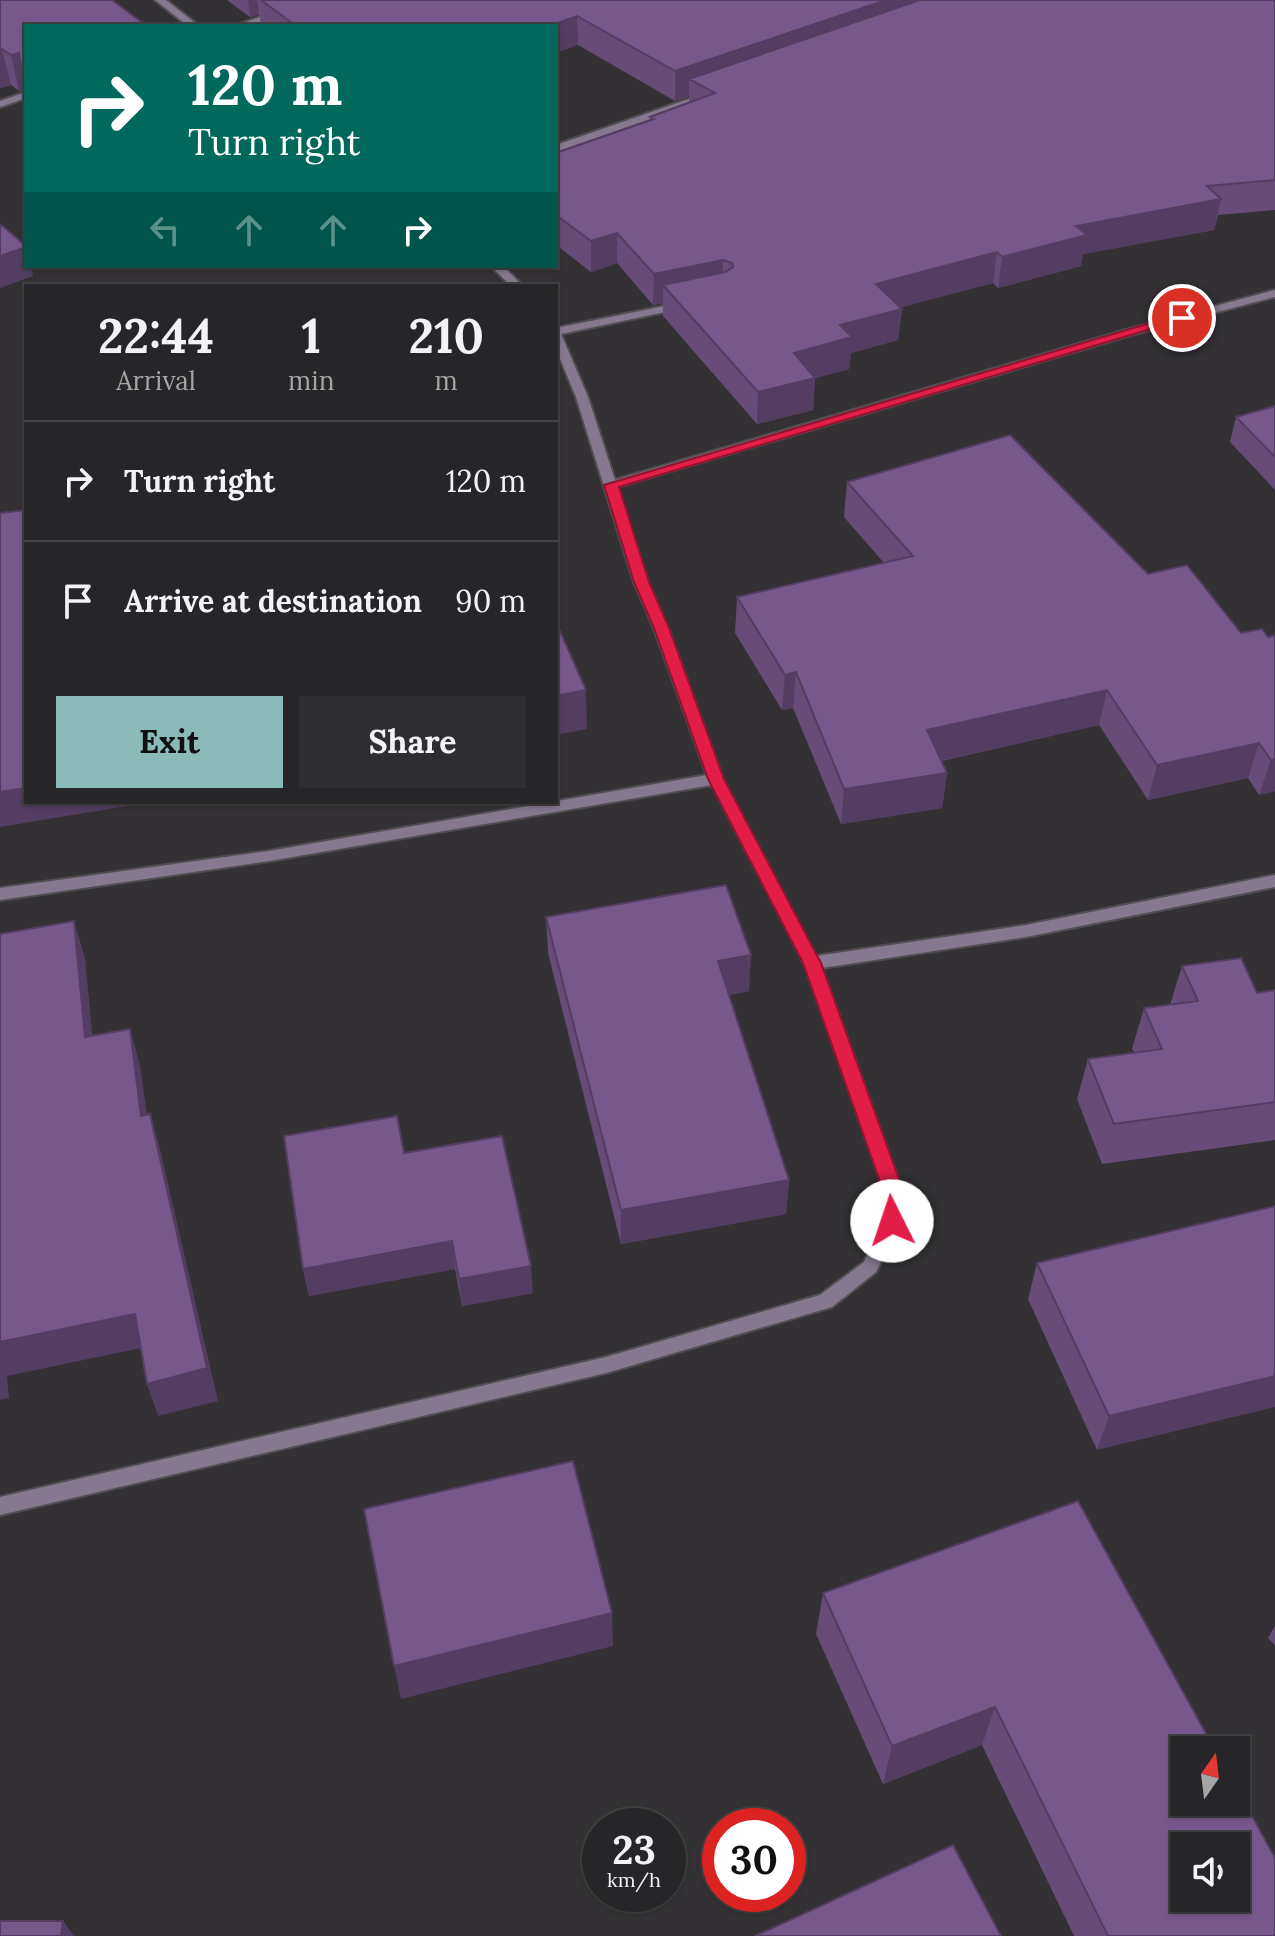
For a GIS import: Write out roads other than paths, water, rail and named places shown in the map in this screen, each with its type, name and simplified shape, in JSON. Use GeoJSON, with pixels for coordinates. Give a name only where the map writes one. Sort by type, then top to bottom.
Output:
{"type":"FeatureCollection","features":[{"type":"Feature","properties":{"kind":"street"},"geometry":{"type":"LineString","coordinates":[[160,0],[191,24]]}},
{"type":"Feature","properties":{"kind":"street"},"geometry":{"type":"LineString","coordinates":[[245,24],[319,0]]}},
{"type":"Feature","properties":{"kind":"street"},"geometry":{"type":"LineString","coordinates":[[558,148],[719,92]]}},
{"type":"Feature","properties":{"kind":"street"},"geometry":{"type":"LineString","coordinates":[[0,104],[24,96]]}},
{"type":"Feature","properties":{"kind":"street"},"geometry":{"type":"LineString","coordinates":[[499,268],[515,284]]}},
{"type":"Feature","properties":{"kind":"street"},"geometry":{"type":"LineString","coordinates":[[611,485],[1130,332],[1275,293]]}},
{"type":"Feature","properties":{"kind":"street"},"geometry":{"type":"LineString","coordinates":[[558,334],[693,303]]}},
{"type":"Feature","properties":{"kind":"street"},"geometry":{"type":"LineString","coordinates":[[0,1506],[606,1365],[826,1301],[870,1267],[892,1221],[889,1179],[812,963],[716,779],[641,582],[582,397],[558,339]]}},
{"type":"Feature","properties":{"kind":"street"},"geometry":{"type":"LineString","coordinates":[[0,894],[269,856],[716,779]]}},
{"type":"Feature","properties":{"kind":"street"},"geometry":{"type":"LineString","coordinates":[[812,963],[1026,931],[1275,881]]}}]}
